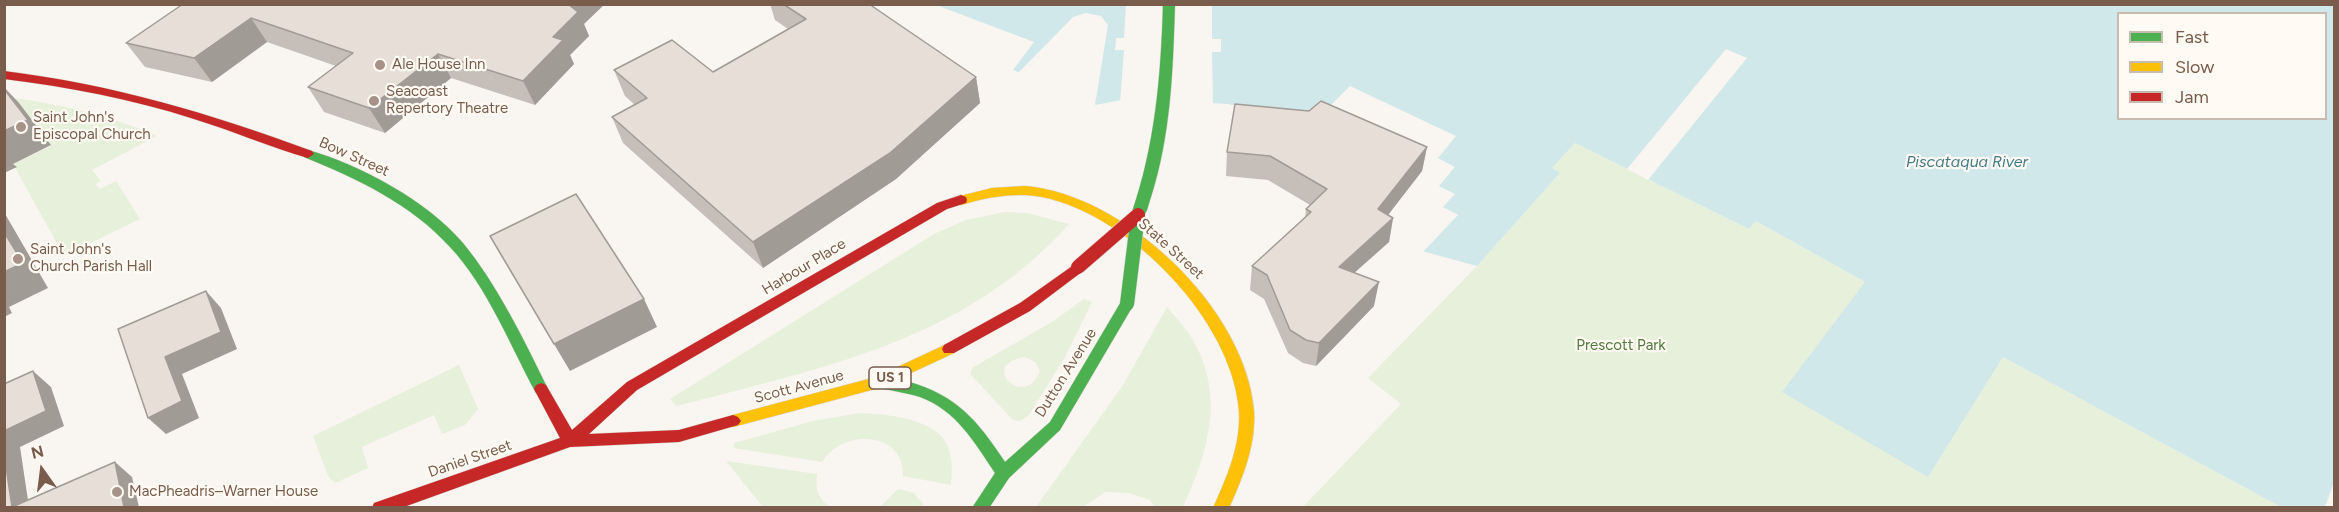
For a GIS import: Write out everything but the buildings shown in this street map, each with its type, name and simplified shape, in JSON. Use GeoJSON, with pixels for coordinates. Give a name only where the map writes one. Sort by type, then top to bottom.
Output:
{"type":"FeatureCollection","features":[{"type":"Feature","properties":{"kind":"street","name":"US 1"},"geometry":{"type":"LineString","coordinates":[[1138,215],[1158,159],[1167,106],[1169,4]]}},
{"type":"Feature","properties":{"kind":"street","name":"Bow Street"},"geometry":{"type":"LineString","coordinates":[[4,75],[105,89],[204,115],[364,177],[402,200],[452,241],[472,265],[570,441]]}},
{"type":"Feature","properties":{"kind":"street","name":"Harbour Place"},"geometry":{"type":"LineString","coordinates":[[570,441],[632,386],[942,206],[998,191],[1043,192],[1080,203]]}},
{"type":"Feature","properties":{"kind":"street","name":"State Street"},"geometry":{"type":"LineString","coordinates":[[1080,203],[1123,229],[1179,275],[1209,310],[1232,350],[1242,381],[1247,428],[1240,464],[1221,507]]}},
{"type":"Feature","properties":{"kind":"street","name":"Scott Avenue"},"geometry":{"type":"LineString","coordinates":[[570,441],[679,436],[879,382],[936,357],[1025,307],[1078,267],[1138,215]]}},
{"type":"Feature","properties":{"kind":"street","name":"Dutton Avenue"},"geometry":{"type":"LineString","coordinates":[[980,507],[1004,473],[1055,426],[1127,304],[1138,215]]}},
{"type":"Feature","properties":{"kind":"street"},"geometry":{"type":"LineString","coordinates":[[879,382],[906,385],[932,393],[954,405],[972,422],[1004,473]]}},
{"type":"Feature","properties":{"kind":"street","name":"Daniel Street"},"geometry":{"type":"LineString","coordinates":[[380,507],[570,441]]}},
{"type":"Feature","properties":{"kind":"green space"},"geometry":{"type":"Polygon","coordinates":[[[4,97],[82,111],[157,136],[92,170],[101,181],[95,184],[100,189],[116,181],[140,219],[64,256],[13,164],[51,146],[4,97]]]}},
{"type":"Feature","properties":{"kind":"green space","name":"Prescott Park"},"geometry":{"type":"Polygon","coordinates":[[[1575,143],[1749,229],[1756,221],[1865,282],[1928,477],[2003,357],[2281,507],[1302,508],[1401,404],[1368,378],[1477,266],[1560,173],[1552,168],[1575,143]]]}},
{"type":"Feature","properties":{"kind":"green space"},"geometry":{"type":"Polygon","coordinates":[[[1005,212],[1027,213],[1069,224],[1028,264],[984,296],[937,323],[888,345],[837,363],[677,406],[670,399],[934,234],[966,220],[1005,212]]]}},
{"type":"Feature","properties":{"kind":"green space"},"geometry":{"type":"Polygon","coordinates":[[[1084,299],[1092,302],[1065,357],[1029,415],[1020,421],[1013,420],[970,374],[972,368],[1052,322],[1084,299]],[[1025,357],[1011,361],[1005,368],[1005,375],[1009,382],[1025,387],[1033,382],[1040,371],[1035,362],[1025,357]]]}},
{"type":"Feature","properties":{"kind":"green space"},"geometry":{"type":"Polygon","coordinates":[[[1167,307],[1195,344],[1204,365],[1211,406],[1205,447],[1183,507],[1155,507],[1150,500],[1129,493],[1105,492],[1083,507],[1036,507],[1123,385],[1167,307]]]}},
{"type":"Feature","properties":{"kind":"green space"},"geometry":{"type":"Polygon","coordinates":[[[459,365],[478,409],[465,425],[442,434],[434,415],[362,447],[368,468],[335,483],[329,478],[313,436],[459,365]]]}},
{"type":"Feature","properties":{"kind":"green space"},"geometry":{"type":"Polygon","coordinates":[[[859,413],[907,419],[931,428],[940,435],[950,453],[951,485],[903,476],[901,461],[894,450],[884,443],[871,439],[843,444],[831,451],[822,462],[734,448],[734,443],[813,421],[859,413]]]}},
{"type":"Feature","properties":{"kind":"green space"},"geometry":{"type":"Polygon","coordinates":[[[726,461],[817,474],[818,493],[830,507],[763,507],[726,461]]]}},
{"type":"Feature","properties":{"kind":"green space"},"geometry":{"type":"Polygon","coordinates":[[[898,489],[914,493],[923,507],[880,507],[898,489]]]}},
{"type":"Feature","properties":{"kind":"water","name":"Piscataqua River"},"geometry":{"type":"Polygon","coordinates":[[[936,5],[2334,5],[2334,482],[2325,507],[2281,507],[2003,357],[1928,477],[1782,392],[1865,282],[1756,221],[1749,229],[1575,143],[1552,168],[1560,173],[1477,266],[1389,242],[1421,170],[1319,126],[1228,104],[1127,99],[1095,105],[1013,70],[1034,42],[936,5]]]}},
{"type":"Feature","properties":{"kind":"pier"},"geometry":{"type":"Polygon","coordinates":[[[1126,5],[1212,5],[1212,39],[1221,39],[1221,52],[1212,52],[1213,106],[1120,103],[1124,50],[1115,50],[1116,38],[1124,38],[1126,5]]]}},
{"type":"Feature","properties":{"kind":"pier"},"geometry":{"type":"Polygon","coordinates":[[[1086,13],[1101,16],[1108,25],[1095,105],[1092,107],[1017,74],[1073,17],[1086,13]]]}},
{"type":"Feature","properties":{"kind":"pier"},"geometry":{"type":"Polygon","coordinates":[[[1726,49],[1747,58],[1648,180],[1627,169],[1726,49]]]}},
{"type":"Feature","properties":{"kind":"pier"},"geometry":{"type":"Polygon","coordinates":[[[1350,86],[1456,136],[1438,158],[1455,167],[1439,186],[1455,194],[1443,207],[1458,215],[1421,254],[1386,244],[1388,242],[1316,120],[1350,86]]]}},
{"type":"Feature","properties":{"kind":"traffic: fast"},"geometry":{"type":"LineString","coordinates":[[1138,215],[1147,189],[1159,137],[1165,85],[1169,4]]}},
{"type":"Feature","properties":{"kind":"traffic: fast"},"geometry":{"type":"LineString","coordinates":[[308,154],[354,173],[399,197],[439,227],[457,245],[482,280],[541,389]]}},
{"type":"Feature","properties":{"kind":"traffic: fast"},"geometry":{"type":"LineString","coordinates":[[1127,304],[1138,215]]}},
{"type":"Feature","properties":{"kind":"traffic: fast"},"geometry":{"type":"LineString","coordinates":[[980,508],[1004,473],[1055,426],[1127,304]]}},
{"type":"Feature","properties":{"kind":"traffic: fast"},"geometry":{"type":"LineString","coordinates":[[879,382],[924,393],[941,400],[955,410],[978,435],[1004,473]]}},
{"type":"Feature","properties":{"kind":"traffic: slow"},"geometry":{"type":"LineString","coordinates":[[961,200],[992,192],[1025,190],[1046,193],[1078,203],[1111,221],[1143,243],[1199,300],[1220,333],[1236,366],[1245,399],[1246,428],[1241,455],[1221,508]]}},
{"type":"Feature","properties":{"kind":"traffic: slow"},"geometry":{"type":"LineString","coordinates":[[733,421],[879,382],[949,349]]}},
{"type":"Feature","properties":{"kind":"traffic: jam"},"geometry":{"type":"LineString","coordinates":[[4,75],[83,86],[121,94],[196,115],[308,154]]}},
{"type":"Feature","properties":{"kind":"traffic: jam"},"geometry":{"type":"LineString","coordinates":[[541,389],[570,441],[632,386],[942,206],[961,200]]}},
{"type":"Feature","properties":{"kind":"traffic: jam"},"geometry":{"type":"LineString","coordinates":[[1078,267],[1138,215]]}},
{"type":"Feature","properties":{"kind":"traffic: jam"},"geometry":{"type":"LineString","coordinates":[[949,349],[1025,307],[1078,267]]}},
{"type":"Feature","properties":{"kind":"traffic: jam"},"geometry":{"type":"LineString","coordinates":[[380,508],[570,441],[679,436],[733,421]]}},
{"type":"Feature","properties":{"kind":"place","name":"Ale House Inn"},"geometry":{"type":"Point","coordinates":[380,65]}},
{"type":"Feature","properties":{"kind":"place","name":"Seacoast Repertory Theatre"},"geometry":{"type":"Point","coordinates":[374,101]}},
{"type":"Feature","properties":{"kind":"place","name":"Saint John's Episcopal Church"},"geometry":{"type":"Point","coordinates":[21,127]}},
{"type":"Feature","properties":{"kind":"place","name":"Saint John's Church Parish Hall"},"geometry":{"type":"Point","coordinates":[18,259]}},
{"type":"Feature","properties":{"kind":"place","name":"MacPheadris–Warner House"},"geometry":{"type":"Point","coordinates":[117,492]}}]}
